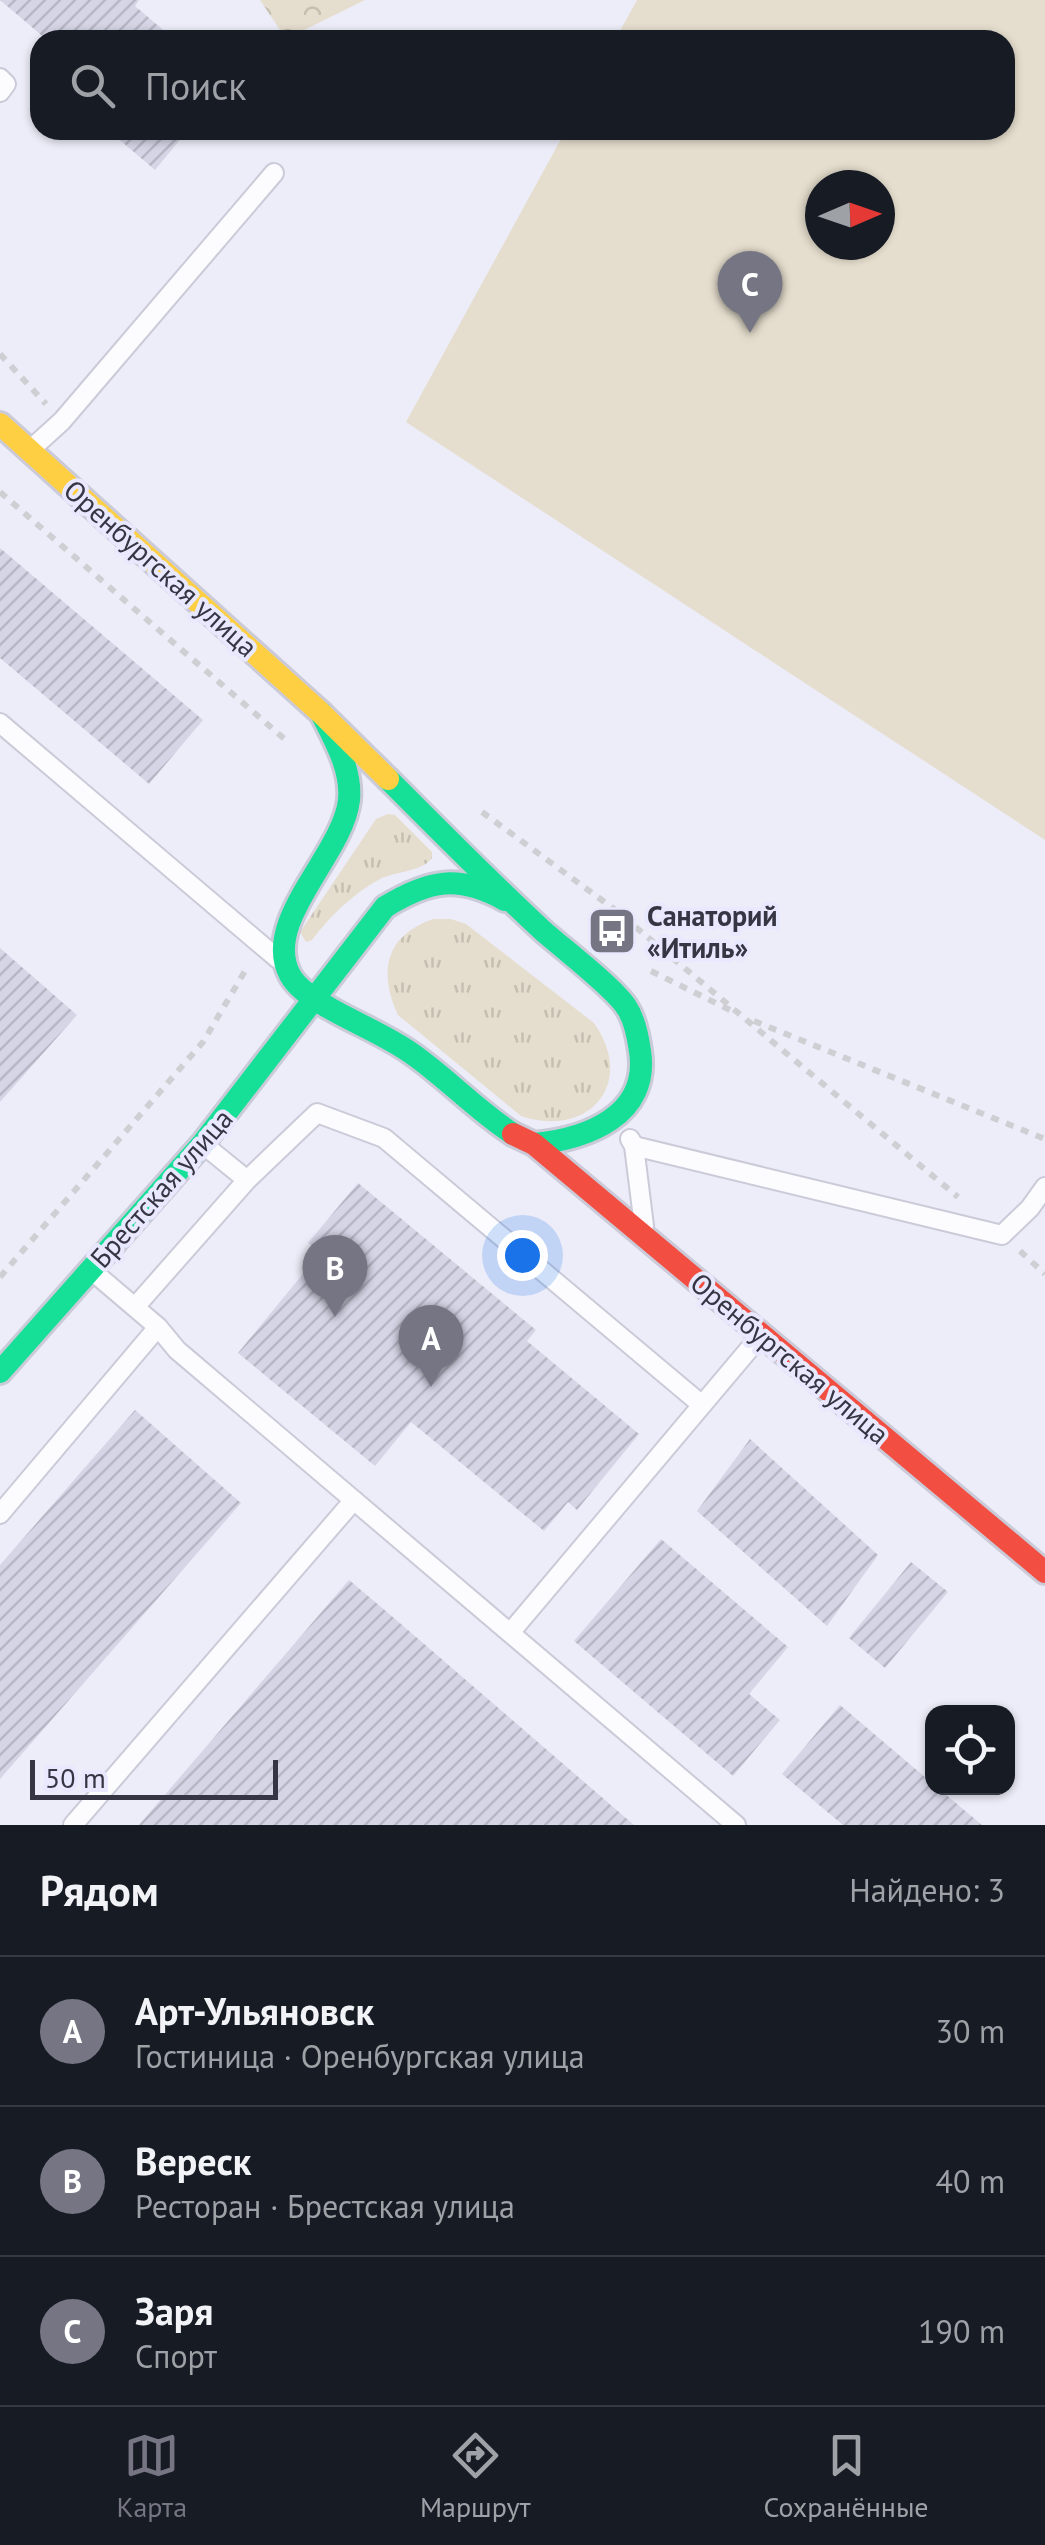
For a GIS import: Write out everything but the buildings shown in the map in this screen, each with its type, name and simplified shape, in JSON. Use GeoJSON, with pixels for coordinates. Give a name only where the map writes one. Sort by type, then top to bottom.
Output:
{"type":"FeatureCollection","features":[{"type":"Feature","properties":{"kind":"street","name":"Оренбургская улица"},"geometry":{"type":"LineString","coordinates":[[0,424],[321,713],[516,907],[626,1006],[642,1056],[641,1074],[633,1098],[617,1119]]}},
{"type":"Feature","properties":{"kind":"street","name":"Оренбургская улица"},"geometry":{"type":"LineString","coordinates":[[321,713],[348,775],[349,801],[340,838],[299,903],[282,943],[284,964],[291,979],[315,998],[412,1053],[502,1127],[534,1144],[1045,1572]]}},
{"type":"Feature","properties":{"kind":"street","name":"Брестская улица"},"geometry":{"type":"LineString","coordinates":[[0,1372],[202,1144],[385,907],[414,888],[445,882],[482,885],[516,907]]}},
{"type":"Feature","properties":{"kind":"street"},"geometry":{"type":"LineString","coordinates":[[534,1144],[580,1139],[617,1119]]}},
{"type":"Feature","properties":{"kind":"lane"},"geometry":{"type":"LineString","coordinates":[[0,78],[6,84],[0,92]]}},
{"type":"Feature","properties":{"kind":"lane"},"geometry":{"type":"LineString","coordinates":[[30,450],[62,421],[274,173]]}},
{"type":"Feature","properties":{"kind":"lane"},"geometry":{"type":"LineString","coordinates":[[0,723],[284,964]]}},
{"type":"Feature","properties":{"kind":"lane"},"geometry":{"type":"LineString","coordinates":[[135,1307],[247,1180],[317,1113],[384,1138],[702,1405]]}},
{"type":"Feature","properties":{"kind":"lane"},"geometry":{"type":"LineString","coordinates":[[617,1119],[634,1146],[645,1236]]}},
{"type":"Feature","properties":{"kind":"lane"},"geometry":{"type":"LineString","coordinates":[[202,1144],[247,1180]]}},
{"type":"Feature","properties":{"kind":"lane"},"geometry":{"type":"LineString","coordinates":[[634,1146],[1002,1235],[1045,1187]]}},
{"type":"Feature","properties":{"kind":"lane"},"geometry":{"type":"LineString","coordinates":[[90,1270],[158,1327],[177,1350],[736,1825]]}},
{"type":"Feature","properties":{"kind":"lane"},"geometry":{"type":"LineString","coordinates":[[0,1514],[158,1327]]}},
{"type":"Feature","properties":{"kind":"lane"},"geometry":{"type":"LineString","coordinates":[[510,1633],[762,1334]]}},
{"type":"Feature","properties":{"kind":"lane"},"geometry":{"type":"LineString","coordinates":[[73,1825],[354,1500]]}},
{"type":"Feature","properties":{"kind":"path"},"geometry":{"type":"LineString","coordinates":[[0,492],[291,745]]}},
{"type":"Feature","properties":{"kind":"path"},"geometry":{"type":"LineString","coordinates":[[612,931],[633,956]]}},
{"type":"Feature","properties":{"kind":"path"},"geometry":{"type":"LineString","coordinates":[[0,1277],[203,1042],[231,999],[259,943]]}},
{"type":"Feature","properties":{"kind":"path"},"geometry":{"type":"LineString","coordinates":[[644,968],[746,1018],[1045,1138]]}},
{"type":"Feature","properties":{"kind":"path"},"geometry":{"type":"LineString","coordinates":[[746,1018],[1045,1274]]}},
{"type":"Feature","properties":{"kind":"green space"},"geometry":{"type":"Polygon","coordinates":[[[260,0],[365,0],[304,30],[280,30],[260,0]]]}},
{"type":"Feature","properties":{"kind":"green space"},"geometry":{"type":"Polygon","coordinates":[[[637,0],[1045,0],[1045,840],[406,422],[561,140],[1015,140],[1015,30],[620,30],[637,0]]]}},
{"type":"Feature","properties":{"kind":"green space"},"geometry":{"type":"Polygon","coordinates":[[[395,815],[432,852],[432,858],[422,866],[370,885],[306,942],[300,932],[376,819],[395,815]]]}},
{"type":"Feature","properties":{"kind":"green space"},"geometry":{"type":"Polygon","coordinates":[[[433,919],[466,924],[594,1023],[606,1045],[610,1066],[599,1101],[585,1113],[567,1120],[521,1116],[398,1015],[388,984],[390,957],[404,935],[433,919]]]}},
{"type":"Feature","properties":{"kind":"traffic: fast"},"geometry":{"type":"LineString","coordinates":[[321,713],[345,766],[349,800],[344,821],[294,910],[286,933],[284,954],[290,975],[324,1005],[411,1053],[513,1134]]}},
{"type":"Feature","properties":{"kind":"traffic: fast"},"geometry":{"type":"LineString","coordinates":[[388,779],[522,912],[611,990],[632,1018],[640,1051],[640,1073],[625,1108],[593,1130],[534,1144]]}},
{"type":"Feature","properties":{"kind":"traffic: fast"},"geometry":{"type":"LineString","coordinates":[[0,1372],[203,1143],[385,907],[416,891],[444,884],[473,886],[505,900]]}},
{"type":"Feature","properties":{"kind":"traffic: slow"},"geometry":{"type":"LineString","coordinates":[[0,424],[321,713],[388,779]]}},
{"type":"Feature","properties":{"kind":"traffic: jam"},"geometry":{"type":"LineString","coordinates":[[513,1134],[534,1144],[1045,1572]]}},
{"type":"Feature","properties":{"kind":"place","name":"Заря"},"geometry":{"type":"Point","coordinates":[750,333]}},
{"type":"Feature","properties":{"kind":"place","name":"Санаторий «Итиль»"},"geometry":{"type":"Point","coordinates":[612,931]}},
{"type":"Feature","properties":{"kind":"place","name":"Вереск"},"geometry":{"type":"Point","coordinates":[335,1317]}},
{"type":"Feature","properties":{"kind":"place","name":"Арт-Ульяновск"},"geometry":{"type":"Point","coordinates":[431,1387]}}]}
